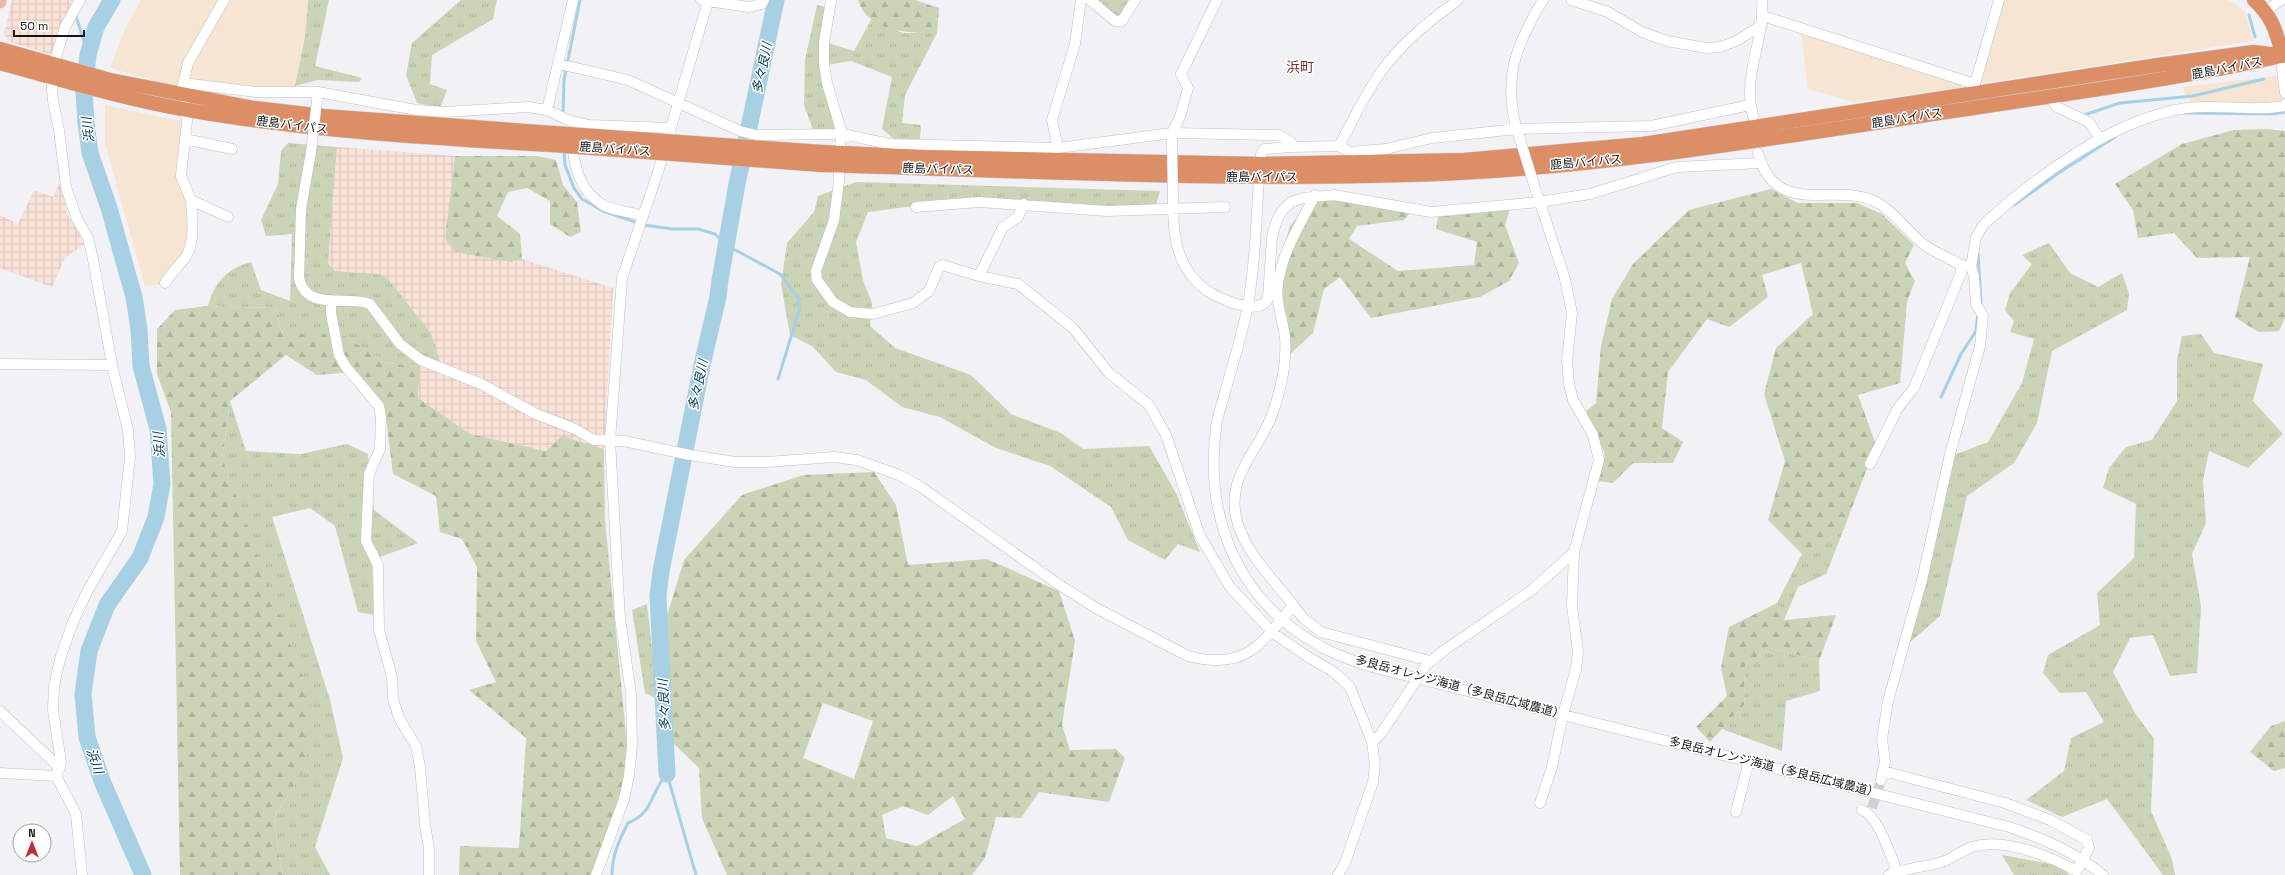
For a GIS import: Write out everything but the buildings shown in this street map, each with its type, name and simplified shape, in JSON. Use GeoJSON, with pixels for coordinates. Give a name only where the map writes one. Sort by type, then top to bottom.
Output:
{"type":"FeatureCollection","features":[{"type":"Feature","properties":{"kind":"highway"},"geometry":{"type":"LineString","coordinates":[[2254,0],[2266,11],[2276,30],[2284,56]]}},
{"type":"Feature","properties":{"kind":"highway","name":"鹿島バイパス"},"geometry":{"type":"LineString","coordinates":[[0,49],[57,72],[187,110],[346,132],[553,139]]}},
{"type":"Feature","properties":{"kind":"highway","name":"鹿島バイパス"},"geometry":{"type":"LineString","coordinates":[[1259,170],[1418,162],[1550,153],[1643,144],[1975,88],[2254,52],[2284,56]]}},
{"type":"Feature","properties":{"kind":"highway","name":"鹿島バイパス"},"geometry":{"type":"LineString","coordinates":[[110,87],[183,89],[254,108],[323,116],[553,139],[822,159],[1259,170],[1460,173],[1640,157],[1975,108],[2254,64],[2284,56]]}},
{"type":"Feature","properties":{"kind":"highway","name":"鹿島バイパス"},"geometry":{"type":"LineString","coordinates":[[0,63],[57,72]]}},
{"type":"Feature","properties":{"kind":"street"},"geometry":{"type":"LineString","coordinates":[[80,0],[65,27],[52,101],[59,130],[66,187],[77,219],[88,238],[93,259],[112,365],[128,430],[130,457],[122,531],[87,592],[72,622],[60,659],[54,686],[53,710],[58,772],[76,814],[82,875]]}},
{"type":"Feature","properties":{"kind":"street"},"geometry":{"type":"LineString","coordinates":[[165,283],[172,271],[185,257],[192,240],[191,200],[181,176],[187,110],[183,89],[188,63],[224,0]]}},
{"type":"Feature","properties":{"kind":"street"},"geometry":{"type":"LineString","coordinates":[[547,110],[574,0]]}},
{"type":"Feature","properties":{"kind":"street"},"geometry":{"type":"LineString","coordinates":[[596,875],[624,799],[630,776],[632,746],[631,694],[620,618],[610,441],[622,278],[643,216],[678,101],[705,1],[749,7],[762,4],[764,0]]}},
{"type":"Feature","properties":{"kind":"street"},"geometry":{"type":"LineString","coordinates":[[830,0],[824,43],[824,64],[826,83],[842,134],[839,159],[839,181],[834,220],[816,271],[817,280],[834,302],[850,312],[872,314],[913,304],[929,291],[939,267],[942,265],[978,276],[1018,284],[1073,328],[1109,373],[1149,405],[1166,435],[1200,536],[1230,587],[1273,633],[1308,657],[1334,672],[1350,687],[1372,742],[1375,765],[1373,782],[1345,863],[1338,875]]}},
{"type":"Feature","properties":{"kind":"street"},"geometry":{"type":"LineString","coordinates":[[1058,148],[1052,120],[1075,44],[1081,0]]}},
{"type":"Feature","properties":{"kind":"street"},"geometry":{"type":"LineString","coordinates":[[1090,0],[1115,22],[1122,20],[1135,0]]}},
{"type":"Feature","properties":{"kind":"street"},"geometry":{"type":"LineString","coordinates":[[1217,0],[1181,74],[1188,88],[1180,117],[1172,137],[1173,204],[1179,254],[1193,279],[1216,297],[1248,306],[1261,306],[1266,304],[1268,298],[1272,237],[1282,211],[1291,202],[1315,195],[1334,195],[1431,212],[1539,202],[1590,194],[1677,167],[1759,158],[1772,180],[1786,190],[1805,196],[1857,196],[1874,201],[1890,213],[1923,244],[1966,266],[1974,276],[1979,308],[1984,323],[1980,346],[1950,454],[1922,580],[1888,701],[1882,739],[1882,775],[2005,803],[2050,820],[2087,840],[2089,848],[2079,873],[2050,857],[2001,845],[1985,844],[1971,848],[1946,861],[1893,874],[1895,865],[1868,810]]}},
{"type":"Feature","properties":{"kind":"street"},"geometry":{"type":"LineString","coordinates":[[1340,146],[1368,91],[1396,52],[1429,21],[1458,0]]}},
{"type":"Feature","properties":{"kind":"street"},"geometry":{"type":"LineString","coordinates":[[1540,803],[1552,767],[1563,714],[1576,669],[1578,652],[1572,606],[1574,552],[1599,460],[1593,435],[1573,400],[1569,384],[1567,361],[1572,313],[1565,279],[1539,202],[1512,107],[1512,77],[1517,47],[1542,0]]}},
{"type":"Feature","properties":{"kind":"street"},"geometry":{"type":"LineString","coordinates":[[1571,0],[1608,12],[1642,32],[1667,40],[1706,48],[1721,47],[1738,40],[1763,21]]}},
{"type":"Feature","properties":{"kind":"street"},"geometry":{"type":"LineString","coordinates":[[1753,116],[1750,105],[1751,70],[1763,21],[1762,0]]}},
{"type":"Feature","properties":{"kind":"street"},"geometry":{"type":"LineString","coordinates":[[1975,108],[1975,88],[1999,0]]}},
{"type":"Feature","properties":{"kind":"street"},"geometry":{"type":"LineString","coordinates":[[2266,11],[2281,0]]}},
{"type":"Feature","properties":{"kind":"street"},"geometry":{"type":"LineString","coordinates":[[1763,21],[1975,88]]}},
{"type":"Feature","properties":{"kind":"street"},"geometry":{"type":"LineString","coordinates":[[2284,56],[2282,69],[2285,93]]}},
{"type":"Feature","properties":{"kind":"street"},"geometry":{"type":"LineString","coordinates":[[559,64],[628,80],[678,101],[740,131],[756,135],[842,134],[890,144],[1058,148],[1172,137],[1278,136],[1291,142],[1292,147]]}},
{"type":"Feature","properties":{"kind":"street"},"geometry":{"type":"LineString","coordinates":[[183,89],[317,96],[416,110],[445,112],[528,107],[547,110],[570,121],[589,125],[669,128]]}},
{"type":"Feature","properties":{"kind":"street"},"geometry":{"type":"LineString","coordinates":[[317,96],[311,152],[301,209],[299,278],[301,285],[306,294],[320,300],[363,301],[370,304],[400,344],[422,360],[481,384],[536,414],[575,429],[594,440],[624,441],[690,455],[735,462],[767,462],[834,457],[857,460],[878,466],[921,487],[1058,584],[1096,608],[1188,656],[1205,660],[1220,661],[1237,658],[1262,643],[1273,633],[1293,605]]}},
{"type":"Feature","properties":{"kind":"street"},"geometry":{"type":"LineString","coordinates":[[2049,96],[2057,107],[2089,122],[2100,139]]}},
{"type":"Feature","properties":{"kind":"street"},"geometry":{"type":"LineString","coordinates":[[1870,464],[1898,408],[1914,388],[1936,338],[1961,273],[1966,266],[1976,237],[1984,224],[2060,165],[2100,139],[2144,118],[2190,108],[2269,109],[2284,106],[2285,104]]}},
{"type":"Feature","properties":{"kind":"street"},"geometry":{"type":"LineString","coordinates":[[1259,170],[1262,151],[1264,149],[1340,146],[1350,152],[1386,149],[1432,138],[1664,125],[1750,105]]}},
{"type":"Feature","properties":{"kind":"street"},"geometry":{"type":"LineString","coordinates":[[570,121],[574,164],[585,190],[604,205],[643,216]]}},
{"type":"Feature","properties":{"kind":"street"},"geometry":{"type":"LineString","coordinates":[[185,139],[232,149]]}},
{"type":"Feature","properties":{"kind":"street","name":"多良岳オレンジ海道（多良岳広域農道）"},"geometry":{"type":"LineString","coordinates":[[1259,170],[1256,244],[1248,306],[1216,427],[1213,476],[1222,530],[1241,572],[1264,603],[1282,620],[1299,633],[1322,647],[1365,664],[2009,827],[2046,839],[2084,860],[2103,875]]}},
{"type":"Feature","properties":{"kind":"street"},"geometry":{"type":"LineString","coordinates":[[1315,195],[1288,249],[1278,284],[1278,304],[1285,338],[1284,367],[1280,390],[1273,414],[1235,485],[1236,517],[1246,544],[1304,619],[1321,632],[1428,663]]}},
{"type":"Feature","properties":{"kind":"street"},"geometry":{"type":"LineString","coordinates":[[191,200],[228,217]]}},
{"type":"Feature","properties":{"kind":"street"},"geometry":{"type":"LineString","coordinates":[[916,206],[979,202],[1107,211],[1173,204],[1225,207]]}},
{"type":"Feature","properties":{"kind":"street"},"geometry":{"type":"LineString","coordinates":[[978,276],[1003,227],[1018,217],[1024,204]]}},
{"type":"Feature","properties":{"kind":"street"},"geometry":{"type":"LineString","coordinates":[[331,301],[331,313],[339,356],[346,367],[379,406],[381,417],[380,448],[369,474],[366,541],[378,565],[379,630],[392,677],[393,699],[399,718],[416,746],[420,766],[425,825],[429,848],[429,875]]}},
{"type":"Feature","properties":{"kind":"street"},"geometry":{"type":"LineString","coordinates":[[0,364],[112,365]]}},
{"type":"Feature","properties":{"kind":"street"},"geometry":{"type":"LineString","coordinates":[[1372,742],[1380,735],[1428,663],[1532,590],[1574,552]]}},
{"type":"Feature","properties":{"kind":"street"},"geometry":{"type":"LineString","coordinates":[[0,711],[58,772]]}},
{"type":"Feature","properties":{"kind":"street"},"geometry":{"type":"LineString","coordinates":[[1736,812],[1749,761]]}},
{"type":"Feature","properties":{"kind":"street"},"geometry":{"type":"LineString","coordinates":[[0,773],[58,772]]}},
{"type":"Feature","properties":{"kind":"shaded area"},"geometry":{"type":"Polygon","coordinates":[[[12,0],[72,0],[69,13],[53,55],[10,42],[4,34],[12,0]]]}},
{"type":"Feature","properties":{"kind":"shaded area"},"geometry":{"type":"Polygon","coordinates":[[[141,0],[308,0],[305,37],[293,95],[253,97],[173,86],[110,68],[125,29],[141,0]]]}},
{"type":"Feature","properties":{"kind":"shaded area"},"geometry":{"type":"Polygon","coordinates":[[[2003,0],[2227,0],[2234,3],[2245,12],[2253,41],[1985,83],[1979,82],[2003,0]]]}},
{"type":"Feature","properties":{"kind":"shaded area"},"geometry":{"type":"Polygon","coordinates":[[[1801,32],[1965,83],[1960,88],[1854,102],[1808,89],[1801,32]]]}},
{"type":"Feature","properties":{"kind":"shaded area"},"geometry":{"type":"Polygon","coordinates":[[[2285,75],[2285,104],[2192,105],[2182,87],[2285,75]]]}},
{"type":"Feature","properties":{"kind":"shaded area"},"geometry":{"type":"Polygon","coordinates":[[[105,105],[184,122],[178,173],[188,197],[187,239],[181,258],[160,285],[145,286],[105,143],[105,105]]]}},
{"type":"Feature","properties":{"kind":"shaded area"},"geometry":{"type":"Polygon","coordinates":[[[337,147],[455,156],[445,237],[511,262],[522,259],[613,288],[604,449],[562,436],[546,451],[470,434],[418,398],[420,366],[440,365],[431,333],[388,279],[379,274],[335,271],[328,263],[337,147]]]}},
{"type":"Feature","properties":{"kind":"shaded area"},"geometry":{"type":"Polygon","coordinates":[[[62,178],[67,214],[86,243],[65,258],[52,287],[0,268],[0,215],[18,224],[34,190],[53,197],[62,178]]]}},
{"type":"Feature","properties":{"kind":"green space"},"geometry":{"type":"Polygon","coordinates":[[[308,0],[329,0],[315,66],[362,78],[359,82],[318,80],[295,86],[305,37],[308,0]]]}},
{"type":"Feature","properties":{"kind":"green space"},"geometry":{"type":"Polygon","coordinates":[[[461,0],[497,0],[493,19],[432,55],[430,84],[447,90],[440,108],[417,103],[406,75],[412,43],[461,0]]]}},
{"type":"Feature","properties":{"kind":"green space"},"geometry":{"type":"Polygon","coordinates":[[[858,0],[915,0],[939,8],[937,33],[903,31],[880,25],[863,11],[858,0]]]}},
{"type":"Feature","properties":{"kind":"green space"},"geometry":{"type":"Polygon","coordinates":[[[1095,0],[1131,0],[1122,15],[1114,16],[1095,0]]]}},
{"type":"Feature","properties":{"kind":"green space"},"geometry":{"type":"Polygon","coordinates":[[[817,5],[827,8],[822,41],[854,51],[871,20],[903,33],[937,33],[905,95],[902,123],[921,125],[920,139],[894,139],[882,129],[892,77],[851,61],[827,65],[839,118],[834,139],[816,138],[804,105],[805,60],[817,5]]]}},
{"type":"Feature","properties":{"kind":"green space"},"geometry":{"type":"Polygon","coordinates":[[[2268,129],[2285,131],[2285,318],[2279,331],[2258,332],[2235,317],[2250,257],[2197,258],[2174,233],[2138,238],[2133,210],[2115,184],[2182,144],[2234,130],[2268,129]]]}},
{"type":"Feature","properties":{"kind":"green space"},"geometry":{"type":"Polygon","coordinates":[[[288,143],[337,147],[328,263],[335,271],[379,274],[388,279],[431,333],[441,365],[420,366],[385,363],[342,334],[282,334],[276,308],[208,306],[218,283],[235,268],[251,262],[261,290],[290,301],[292,234],[266,236],[261,220],[278,184],[281,151],[288,143]]]}},
{"type":"Feature","properties":{"kind":"green space"},"geometry":{"type":"Polygon","coordinates":[[[455,156],[537,156],[556,160],[563,185],[577,202],[581,232],[570,237],[550,224],[550,201],[527,188],[508,192],[497,216],[520,234],[522,259],[511,262],[455,252],[445,238],[455,156]]]}},
{"type":"Feature","properties":{"kind":"green space"},"geometry":{"type":"Polygon","coordinates":[[[856,182],[1160,191],[1156,205],[1107,215],[953,201],[868,212],[856,242],[863,280],[872,303],[870,326],[895,348],[971,375],[1011,414],[1061,433],[1083,449],[1149,446],[1176,493],[1200,552],[1178,544],[1165,560],[1128,540],[1111,507],[1050,466],[996,448],[940,417],[902,407],[866,380],[836,372],[812,346],[790,335],[781,284],[787,243],[814,212],[818,196],[856,182]]]}},
{"type":"Feature","properties":{"kind":"green space"},"geometry":{"type":"Polygon","coordinates":[[[1771,189],[1798,203],[1857,203],[1882,214],[1914,245],[1905,263],[1915,281],[1907,302],[1900,383],[1858,395],[1876,445],[1843,531],[1802,554],[1768,520],[1785,461],[1764,394],[1776,348],[1813,314],[1801,263],[1762,275],[1768,297],[1729,327],[1707,319],[1668,372],[1662,428],[1683,442],[1673,463],[1633,463],[1613,483],[1598,481],[1605,454],[1586,411],[1596,403],[1601,346],[1612,299],[1633,264],[1689,210],[1771,189]]]}},
{"type":"Feature","properties":{"kind":"green space"},"geometry":{"type":"Polygon","coordinates":[[[1310,201],[1342,201],[1411,212],[1404,220],[1357,226],[1349,239],[1398,271],[1474,265],[1477,242],[1436,229],[1438,217],[1510,209],[1505,225],[1519,263],[1509,281],[1480,297],[1371,318],[1340,277],[1324,289],[1313,333],[1291,353],[1276,315],[1275,277],[1290,226],[1310,201]]]}},
{"type":"Feature","properties":{"kind":"green space"},"geometry":{"type":"Polygon","coordinates":[[[2049,243],[2070,273],[2098,287],[2122,273],[2129,294],[2127,310],[2052,351],[2037,423],[2014,463],[1967,496],[1940,616],[1907,645],[1954,455],[1988,442],[2022,383],[2034,339],[2010,332],[2014,321],[2005,310],[2010,293],[2032,264],[2022,255],[2049,243]]]}},
{"type":"Feature","properties":{"kind":"green space"},"geometry":{"type":"Polygon","coordinates":[[[208,306],[276,308],[282,334],[342,334],[385,363],[420,366],[418,398],[470,434],[546,451],[562,436],[604,449],[605,521],[630,774],[591,875],[459,875],[460,846],[519,848],[526,738],[469,690],[496,682],[476,641],[477,567],[462,539],[440,532],[436,496],[393,474],[385,410],[355,372],[317,375],[286,355],[230,401],[222,458],[311,701],[306,767],[274,818],[282,875],[180,875],[171,412],[157,374],[157,329],[175,310],[208,306]]]}},
{"type":"Feature","properties":{"kind":"green space"},"geometry":{"type":"Polygon","coordinates":[[[2201,334],[2214,353],[2263,364],[2253,401],[2283,434],[2248,468],[2209,451],[2203,480],[2206,523],[2192,554],[2201,606],[2197,673],[2170,676],[2153,635],[2130,638],[2113,672],[2135,713],[2154,739],[2151,811],[2172,859],[2175,875],[2163,875],[2107,799],[2062,817],[2026,800],[2064,771],[2071,738],[2104,722],[2086,692],[2060,693],[2043,673],[2048,655],[2100,625],[2097,593],[2134,558],[2136,504],[2103,488],[2109,468],[2126,447],[2152,440],[2177,401],[2177,360],[2182,336],[2201,334]]]}},
{"type":"Feature","properties":{"kind":"green space"},"geometry":{"type":"Polygon","coordinates":[[[230,401],[246,451],[301,454],[347,444],[368,454],[374,510],[418,543],[372,560],[374,615],[358,612],[335,526],[310,508],[272,517],[330,700],[343,758],[315,847],[330,875],[282,875],[274,818],[306,767],[222,458],[230,401]]]}},
{"type":"Feature","properties":{"kind":"green space"},"geometry":{"type":"Polygon","coordinates":[[[874,472],[896,505],[908,565],[987,559],[1059,591],[1075,641],[1062,725],[1070,750],[1116,749],[1125,758],[1109,802],[1039,792],[1021,818],[996,817],[985,858],[972,875],[727,875],[702,818],[699,768],[670,740],[667,616],[684,560],[742,495],[803,475],[874,472]],[[823,703],[803,758],[854,779],[873,721],[823,703]],[[953,796],[928,815],[903,806],[882,815],[886,838],[917,846],[965,819],[953,796]]]}},
{"type":"Feature","properties":{"kind":"green space"},"geometry":{"type":"Polygon","coordinates":[[[1843,531],[1826,574],[1798,587],[1784,620],[1777,603],[1802,554],[1843,531]]]}},
{"type":"Feature","properties":{"kind":"green space"},"geometry":{"type":"Polygon","coordinates":[[[1777,603],[1784,620],[1836,615],[1819,661],[1770,648],[1745,665],[1744,705],[1710,742],[1696,727],[1727,696],[1721,668],[1729,627],[1777,603]]]}},
{"type":"Feature","properties":{"kind":"green space"},"geometry":{"type":"Polygon","coordinates":[[[647,604],[658,699],[645,693],[632,610],[647,604]]]}},
{"type":"Feature","properties":{"kind":"green space"},"geometry":{"type":"Polygon","coordinates":[[[1770,648],[1819,661],[1820,691],[1786,701],[1782,751],[1722,729],[1744,705],[1745,665],[1770,648]]]}},
{"type":"Feature","properties":{"kind":"green space"},"geometry":{"type":"Polygon","coordinates":[[[2285,721],[2285,768],[2274,771],[2250,752],[2271,726],[2285,721]]]}},
{"type":"Feature","properties":{"kind":"green space"},"geometry":{"type":"Polygon","coordinates":[[[2002,855],[2061,866],[2069,875],[2014,875],[2002,855]]]}},
{"type":"Feature","properties":{"kind":"waterway","name":"浜川"},"geometry":{"type":"LineString","coordinates":[[112,0],[96,27],[88,55],[84,92],[86,123],[90,153],[109,208],[134,297],[139,329],[141,366],[158,429],[162,484],[156,517],[140,558],[107,605],[89,651],[83,694],[87,737],[102,781],[143,875]]}},
{"type":"Feature","properties":{"kind":"waterway"},"geometry":{"type":"LineString","coordinates":[[563,114],[564,80],[580,0]]}},
{"type":"Feature","properties":{"kind":"waterway","name":"多々良川"},"geometry":{"type":"LineString","coordinates":[[667,774],[658,596],[661,571],[702,365],[718,297],[737,184],[776,0]]}},
{"type":"Feature","properties":{"kind":"waterway"},"geometry":{"type":"LineString","coordinates":[[2249,15],[2255,37]]}},
{"type":"Feature","properties":{"kind":"waterway"},"geometry":{"type":"LineString","coordinates":[[76,16],[88,55]]}},
{"type":"Feature","properties":{"kind":"waterway"},"geometry":{"type":"LineString","coordinates":[[2084,115],[2120,103],[2193,96],[2264,79]]}},
{"type":"Feature","properties":{"kind":"waterway"},"geometry":{"type":"LineString","coordinates":[[2184,113],[2274,114],[2285,112]]}},
{"type":"Feature","properties":{"kind":"waterway"},"geometry":{"type":"LineString","coordinates":[[2014,205],[2060,172],[2115,137]]}},
{"type":"Feature","properties":{"kind":"waterway"},"geometry":{"type":"LineString","coordinates":[[564,150],[565,165],[574,188],[582,199],[603,211],[644,225],[672,229],[698,229],[715,234],[726,245],[780,274],[799,299],[799,311],[778,379]]}},
{"type":"Feature","properties":{"kind":"waterway"},"geometry":{"type":"LineString","coordinates":[[1978,253],[1981,303]]}},
{"type":"Feature","properties":{"kind":"waterway"},"geometry":{"type":"LineString","coordinates":[[1941,397],[1961,354],[1976,331],[1978,312]]}},
{"type":"Feature","properties":{"kind":"waterway"},"geometry":{"type":"LineString","coordinates":[[667,774],[696,875]]}},
{"type":"Feature","properties":{"kind":"waterway"},"geometry":{"type":"LineString","coordinates":[[612,875],[613,861],[628,823],[643,814],[651,802],[657,788],[667,774]]}},
{"type":"Feature","properties":{"kind":"tunnel"},"geometry":{"type":"LineString","coordinates":[[1872,808],[1881,780]]}},
{"type":"Feature","properties":{"kind":"district","name":"浜町"},"geometry":{"type":"Point","coordinates":[1300,67]}}]}
